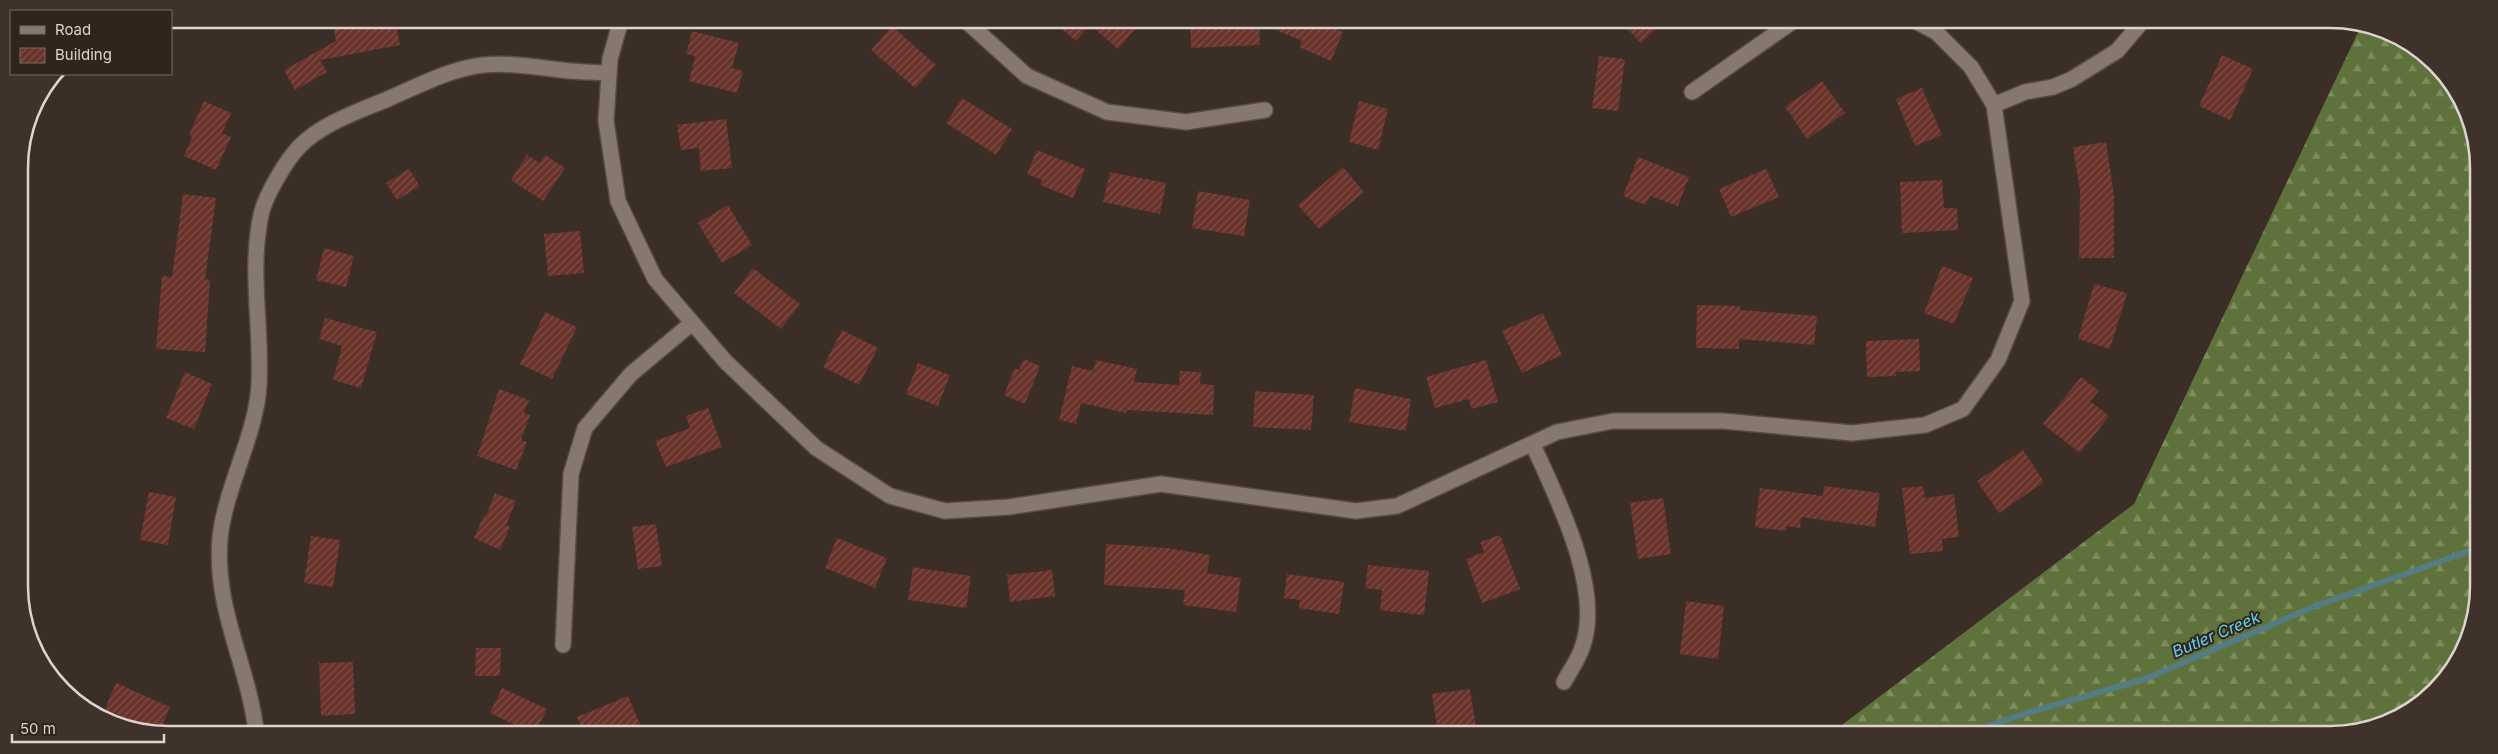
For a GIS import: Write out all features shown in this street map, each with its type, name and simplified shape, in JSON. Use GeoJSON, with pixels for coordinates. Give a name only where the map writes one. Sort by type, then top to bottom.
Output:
{"type":"FeatureCollection","features":[{"type":"Feature","properties":{"kind":"street"},"geometry":{"type":"LineString","coordinates":[[619,28],[610,59],[606,121],[618,200],[654,279],[725,362],[816,448],[890,496],[945,512],[1009,507],[1161,484],[1356,511],[1397,506],[1558,432],[1613,421],[1723,421],[1852,433],[1925,425],[1963,409],[1998,360],[2022,301],[1994,105],[1971,67],[1936,32],[1928,28]]}},
{"type":"Feature","properties":{"kind":"street"},"geometry":{"type":"LineString","coordinates":[[977,28],[1027,76],[1107,112],[1186,122],[1264,110]]}},
{"type":"Feature","properties":{"kind":"street"},"geometry":{"type":"LineString","coordinates":[[1692,92],[1783,28]]}},
{"type":"Feature","properties":{"kind":"street"},"geometry":{"type":"LineString","coordinates":[[1994,105],[2025,92],[2053,87],[2080,75],[2117,52],[2137,28]]}},
{"type":"Feature","properties":{"kind":"street"},"geometry":{"type":"LineString","coordinates":[[255,726],[252,703],[228,626],[222,596],[220,536],[249,431],[259,385],[255,246],[261,212],[268,196],[286,165],[300,146],[317,133],[348,116],[438,76],[480,66],[512,64],[555,70],[609,73]]}},
{"type":"Feature","properties":{"kind":"street"},"geometry":{"type":"LineString","coordinates":[[562,645],[571,474],[585,428],[631,374],[692,322]]}},
{"type":"Feature","properties":{"kind":"street"},"geometry":{"type":"LineString","coordinates":[[1533,445],[1569,524],[1589,602],[1582,647],[1564,682]]}},
{"type":"Feature","properties":{"kind":"green space"},"geometry":{"type":"Polygon","coordinates":[[[2359,31],[2384,38],[2401,46],[2430,68],[2452,97],[2463,122],[2469,149],[2470,587],[2466,623],[2452,657],[2442,672],[2423,692],[2393,712],[2367,722],[2340,726],[1841,726],[2134,504],[2359,31]]]}},
{"type":"Feature","properties":{"kind":"building"},"geometry":{"type":"Polygon","coordinates":[[[334,28],[397,28],[400,45],[320,60],[327,72],[295,90],[284,70],[336,41],[334,28]]]}},
{"type":"Feature","properties":{"kind":"building"},"geometry":{"type":"Polygon","coordinates":[[[890,28],[894,28],[936,65],[915,88],[871,50],[890,28]]]}},
{"type":"Feature","properties":{"kind":"building"},"geometry":{"type":"Polygon","coordinates":[[[1060,28],[1087,28],[1076,41],[1060,28]]]}},
{"type":"Feature","properties":{"kind":"building"},"geometry":{"type":"Polygon","coordinates":[[[1094,28],[1136,28],[1118,49],[1094,28]]]}},
{"type":"Feature","properties":{"kind":"building"},"geometry":{"type":"Polygon","coordinates":[[[1190,28],[1259,28],[1260,45],[1191,48],[1190,28]]]}},
{"type":"Feature","properties":{"kind":"building"},"geometry":{"type":"Polygon","coordinates":[[[1271,28],[1333,28],[1343,32],[1331,61],[1299,47],[1302,41],[1271,28]]]}},
{"type":"Feature","properties":{"kind":"building"},"geometry":{"type":"Polygon","coordinates":[[[1627,28],[1657,28],[1641,43],[1627,28]]]}},
{"type":"Feature","properties":{"kind":"building"},"geometry":{"type":"Polygon","coordinates":[[[692,31],[739,43],[732,68],[743,71],[737,93],[689,81],[695,56],[686,54],[692,31]]]}},
{"type":"Feature","properties":{"kind":"building"},"geometry":{"type":"Polygon","coordinates":[[[2222,55],[2253,69],[2230,120],[2199,106],[2222,55]]]}},
{"type":"Feature","properties":{"kind":"building"},"geometry":{"type":"Polygon","coordinates":[[[1599,56],[1625,59],[1618,111],[1592,108],[1599,56]]]}},
{"type":"Feature","properties":{"kind":"building"},"geometry":{"type":"Polygon","coordinates":[[[1822,81],[1845,113],[1807,139],[1785,107],[1822,81]]]}},
{"type":"Feature","properties":{"kind":"building"},"geometry":{"type":"Polygon","coordinates":[[[1922,88],[1942,135],[1915,146],[1896,99],[1922,88]]]}},
{"type":"Feature","properties":{"kind":"building"},"geometry":{"type":"Polygon","coordinates":[[[962,98],[1012,129],[996,155],[946,123],[962,98]]]}},
{"type":"Feature","properties":{"kind":"building"},"geometry":{"type":"Polygon","coordinates":[[[204,101],[231,113],[222,133],[231,137],[216,170],[184,156],[192,137],[189,135],[204,101]]]}},
{"type":"Feature","properties":{"kind":"building"},"geometry":{"type":"Polygon","coordinates":[[[1359,101],[1388,109],[1378,150],[1349,142],[1359,101]]]}},
{"type":"Feature","properties":{"kind":"building"},"geometry":{"type":"Polygon","coordinates":[[[726,119],[732,168],[701,171],[699,148],[681,150],[677,125],[726,119]]]}},
{"type":"Feature","properties":{"kind":"building"},"geometry":{"type":"Polygon","coordinates":[[[2106,142],[2114,195],[2114,258],[2079,258],[2080,190],[2073,147],[2106,142]]]}},
{"type":"Feature","properties":{"kind":"building"},"geometry":{"type":"Polygon","coordinates":[[[1037,150],[1085,169],[1073,198],[1040,185],[1042,180],[1027,174],[1037,150]]]}},
{"type":"Feature","properties":{"kind":"building"},"geometry":{"type":"Polygon","coordinates":[[[527,155],[540,163],[545,155],[565,168],[543,201],[511,180],[527,155]]]}},
{"type":"Feature","properties":{"kind":"building"},"geometry":{"type":"Polygon","coordinates":[[[1638,157],[1689,177],[1678,206],[1650,196],[1646,205],[1623,196],[1638,157]]]}},
{"type":"Feature","properties":{"kind":"building"},"geometry":{"type":"Polygon","coordinates":[[[1343,167],[1364,192],[1319,229],[1298,205],[1343,167]]]}},
{"type":"Feature","properties":{"kind":"building"},"geometry":{"type":"Polygon","coordinates":[[[409,169],[420,186],[397,200],[386,183],[409,169]]]}},
{"type":"Feature","properties":{"kind":"building"},"geometry":{"type":"Polygon","coordinates":[[[1766,169],[1779,197],[1731,217],[1719,189],[1766,169]]]}},
{"type":"Feature","properties":{"kind":"building"},"geometry":{"type":"Polygon","coordinates":[[[1110,172],[1166,183],[1160,214],[1103,202],[1110,172]]]}},
{"type":"Feature","properties":{"kind":"building"},"geometry":{"type":"Polygon","coordinates":[[[1942,180],[1944,208],[1957,208],[1958,230],[1902,233],[1900,182],[1942,180]]]}},
{"type":"Feature","properties":{"kind":"building"},"geometry":{"type":"Polygon","coordinates":[[[1198,191],[1250,200],[1244,236],[1192,228],[1198,191]]]}},
{"type":"Feature","properties":{"kind":"building"},"geometry":{"type":"Polygon","coordinates":[[[183,194],[216,198],[205,279],[210,280],[205,352],[156,349],[162,276],[172,277],[183,194]]]}},
{"type":"Feature","properties":{"kind":"building"},"geometry":{"type":"Polygon","coordinates":[[[728,205],[752,245],[722,263],[698,223],[728,205]]]}},
{"type":"Feature","properties":{"kind":"building"},"geometry":{"type":"Polygon","coordinates":[[[580,231],[584,273],[548,276],[544,234],[580,231]]]}},
{"type":"Feature","properties":{"kind":"building"},"geometry":{"type":"Polygon","coordinates":[[[324,248],[354,256],[346,287],[316,280],[324,248]]]}},
{"type":"Feature","properties":{"kind":"building"},"geometry":{"type":"Polygon","coordinates":[[[1942,266],[1973,278],[1954,324],[1924,313],[1942,266]]]}},
{"type":"Feature","properties":{"kind":"building"},"geometry":{"type":"Polygon","coordinates":[[[753,268],[800,304],[781,329],[734,293],[753,268]]]}},
{"type":"Feature","properties":{"kind":"building"},"geometry":{"type":"Polygon","coordinates":[[[2094,284],[2127,293],[2110,349],[2078,339],[2094,284]]]}},
{"type":"Feature","properties":{"kind":"building"},"geometry":{"type":"Polygon","coordinates":[[[1697,305],[1740,306],[1740,310],[1817,316],[1814,345],[1739,339],[1739,349],[1696,348],[1697,305]]]}},
{"type":"Feature","properties":{"kind":"building"},"geometry":{"type":"Polygon","coordinates":[[[545,312],[577,327],[552,379],[520,364],[545,312]]]}},
{"type":"Feature","properties":{"kind":"building"},"geometry":{"type":"Polygon","coordinates":[[[1543,313],[1562,355],[1522,373],[1502,331],[1543,313]]]}},
{"type":"Feature","properties":{"kind":"building"},"geometry":{"type":"Polygon","coordinates":[[[325,318],[377,332],[361,388],[333,380],[342,346],[319,339],[325,318]]]}},
{"type":"Feature","properties":{"kind":"building"},"geometry":{"type":"Polygon","coordinates":[[[842,330],[878,348],[859,385],[823,367],[842,330]]]}},
{"type":"Feature","properties":{"kind":"building"},"geometry":{"type":"Polygon","coordinates":[[[1919,339],[1920,371],[1896,372],[1896,376],[1867,377],[1866,341],[1919,339]]]}},
{"type":"Feature","properties":{"kind":"building"},"geometry":{"type":"Polygon","coordinates":[[[1024,359],[1040,366],[1025,404],[1004,395],[1015,368],[1019,370],[1024,359]]]}},
{"type":"Feature","properties":{"kind":"building"},"geometry":{"type":"Polygon","coordinates":[[[1096,360],[1137,369],[1134,382],[1179,385],[1180,371],[1201,372],[1200,384],[1214,385],[1213,415],[1127,410],[1126,413],[1081,403],[1076,424],[1059,420],[1072,366],[1093,371],[1096,360]]]}},
{"type":"Feature","properties":{"kind":"building"},"geometry":{"type":"Polygon","coordinates":[[[1486,360],[1498,402],[1471,409],[1469,399],[1435,408],[1426,377],[1486,360]]]}},
{"type":"Feature","properties":{"kind":"building"},"geometry":{"type":"Polygon","coordinates":[[[918,363],[950,375],[938,406],[906,394],[918,363]]]}},
{"type":"Feature","properties":{"kind":"building"},"geometry":{"type":"Polygon","coordinates":[[[185,372],[212,384],[194,429],[166,418],[185,372]]]}},
{"type":"Feature","properties":{"kind":"building"},"geometry":{"type":"Polygon","coordinates":[[[2081,377],[2099,391],[2090,401],[2109,416],[2080,453],[2043,424],[2081,377]]]}},
{"type":"Feature","properties":{"kind":"building"},"geometry":{"type":"Polygon","coordinates":[[[1355,388],[1411,399],[1406,431],[1349,422],[1355,388]]]}},
{"type":"Feature","properties":{"kind":"building"},"geometry":{"type":"Polygon","coordinates":[[[499,389],[529,400],[524,413],[530,415],[521,440],[527,442],[516,470],[477,456],[499,389]]]}},
{"type":"Feature","properties":{"kind":"building"},"geometry":{"type":"Polygon","coordinates":[[[1255,391],[1314,395],[1311,430],[1253,427],[1255,391]]]}},
{"type":"Feature","properties":{"kind":"building"},"geometry":{"type":"Polygon","coordinates":[[[708,408],[722,447],[666,467],[655,441],[690,428],[686,416],[708,408]]]}},
{"type":"Feature","properties":{"kind":"building"},"geometry":{"type":"Polygon","coordinates":[[[2023,450],[2044,482],[1999,513],[1977,481],[2023,450]]]}},
{"type":"Feature","properties":{"kind":"building"},"geometry":{"type":"Polygon","coordinates":[[[1824,486],[1880,493],[1875,527],[1801,517],[1800,528],[1787,526],[1786,531],[1755,527],[1760,488],[1823,496],[1824,486]]]}},
{"type":"Feature","properties":{"kind":"building"},"geometry":{"type":"Polygon","coordinates":[[[1923,486],[1925,498],[1954,494],[1959,537],[1942,539],[1943,551],[1910,554],[1902,488],[1923,486]]]}},
{"type":"Feature","properties":{"kind":"building"},"geometry":{"type":"Polygon","coordinates":[[[149,492],[176,497],[168,545],[140,540],[149,492]]]}},
{"type":"Feature","properties":{"kind":"building"},"geometry":{"type":"Polygon","coordinates":[[[495,493],[516,501],[506,525],[510,527],[500,550],[474,538],[484,515],[486,516],[495,493]]]}},
{"type":"Feature","properties":{"kind":"building"},"geometry":{"type":"Polygon","coordinates":[[[1663,498],[1671,554],[1638,559],[1630,503],[1663,498]]]}},
{"type":"Feature","properties":{"kind":"building"},"geometry":{"type":"Polygon","coordinates":[[[656,524],[662,566],[638,569],[632,527],[656,524]]]}},
{"type":"Feature","properties":{"kind":"building"},"geometry":{"type":"Polygon","coordinates":[[[1500,535],[1520,589],[1482,603],[1466,559],[1484,552],[1480,542],[1500,535]]]}},
{"type":"Feature","properties":{"kind":"building"},"geometry":{"type":"Polygon","coordinates":[[[311,536],[340,540],[333,587],[304,583],[311,536]]]}},
{"type":"Feature","properties":{"kind":"building"},"geometry":{"type":"Polygon","coordinates":[[[837,538],[887,558],[875,588],[825,568],[837,538]]]}},
{"type":"Feature","properties":{"kind":"building"},"geometry":{"type":"Polygon","coordinates":[[[1106,544],[1167,548],[1210,555],[1207,573],[1241,578],[1236,612],[1183,605],[1185,590],[1104,585],[1106,544]]]}},
{"type":"Feature","properties":{"kind":"building"},"geometry":{"type":"Polygon","coordinates":[[[1368,565],[1429,571],[1424,615],[1380,610],[1382,590],[1365,588],[1368,565]]]}},
{"type":"Feature","properties":{"kind":"building"},"geometry":{"type":"Polygon","coordinates":[[[913,567],[971,576],[966,608],[908,600],[913,567]]]}},
{"type":"Feature","properties":{"kind":"building"},"geometry":{"type":"Polygon","coordinates":[[[1052,570],[1055,596],[1010,602],[1007,575],[1052,570]]]}},
{"type":"Feature","properties":{"kind":"building"},"geometry":{"type":"Polygon","coordinates":[[[1287,574],[1344,582],[1339,614],[1299,608],[1300,600],[1284,598],[1287,574]]]}},
{"type":"Feature","properties":{"kind":"building"},"geometry":{"type":"Polygon","coordinates":[[[1686,601],[1724,606],[1718,659],[1680,654],[1686,601]]]}},
{"type":"Feature","properties":{"kind":"building"},"geometry":{"type":"Polygon","coordinates":[[[476,648],[501,648],[500,676],[475,676],[476,648]]]}},
{"type":"Feature","properties":{"kind":"building"},"geometry":{"type":"Polygon","coordinates":[[[353,662],[355,714],[321,716],[319,663],[353,662]]]}},
{"type":"Feature","properties":{"kind":"building"},"geometry":{"type":"Polygon","coordinates":[[[116,683],[170,707],[162,726],[137,723],[105,709],[116,683]]]}},
{"type":"Feature","properties":{"kind":"building"},"geometry":{"type":"Polygon","coordinates":[[[502,688],[547,709],[538,726],[517,726],[490,713],[502,688]]]}},
{"type":"Feature","properties":{"kind":"building"},"geometry":{"type":"Polygon","coordinates":[[[1470,689],[1476,726],[1437,726],[1432,694],[1470,689]]]}},
{"type":"Feature","properties":{"kind":"building"},"geometry":{"type":"Polygon","coordinates":[[[628,696],[640,724],[635,726],[581,726],[577,717],[628,696]]]}},
{"type":"Feature","properties":{"kind":"waterway","name":"Butler Creek"},"geometry":{"type":"LineString","coordinates":[[1988,726],[2145,679],[2313,607],[2470,551]]}}]}
